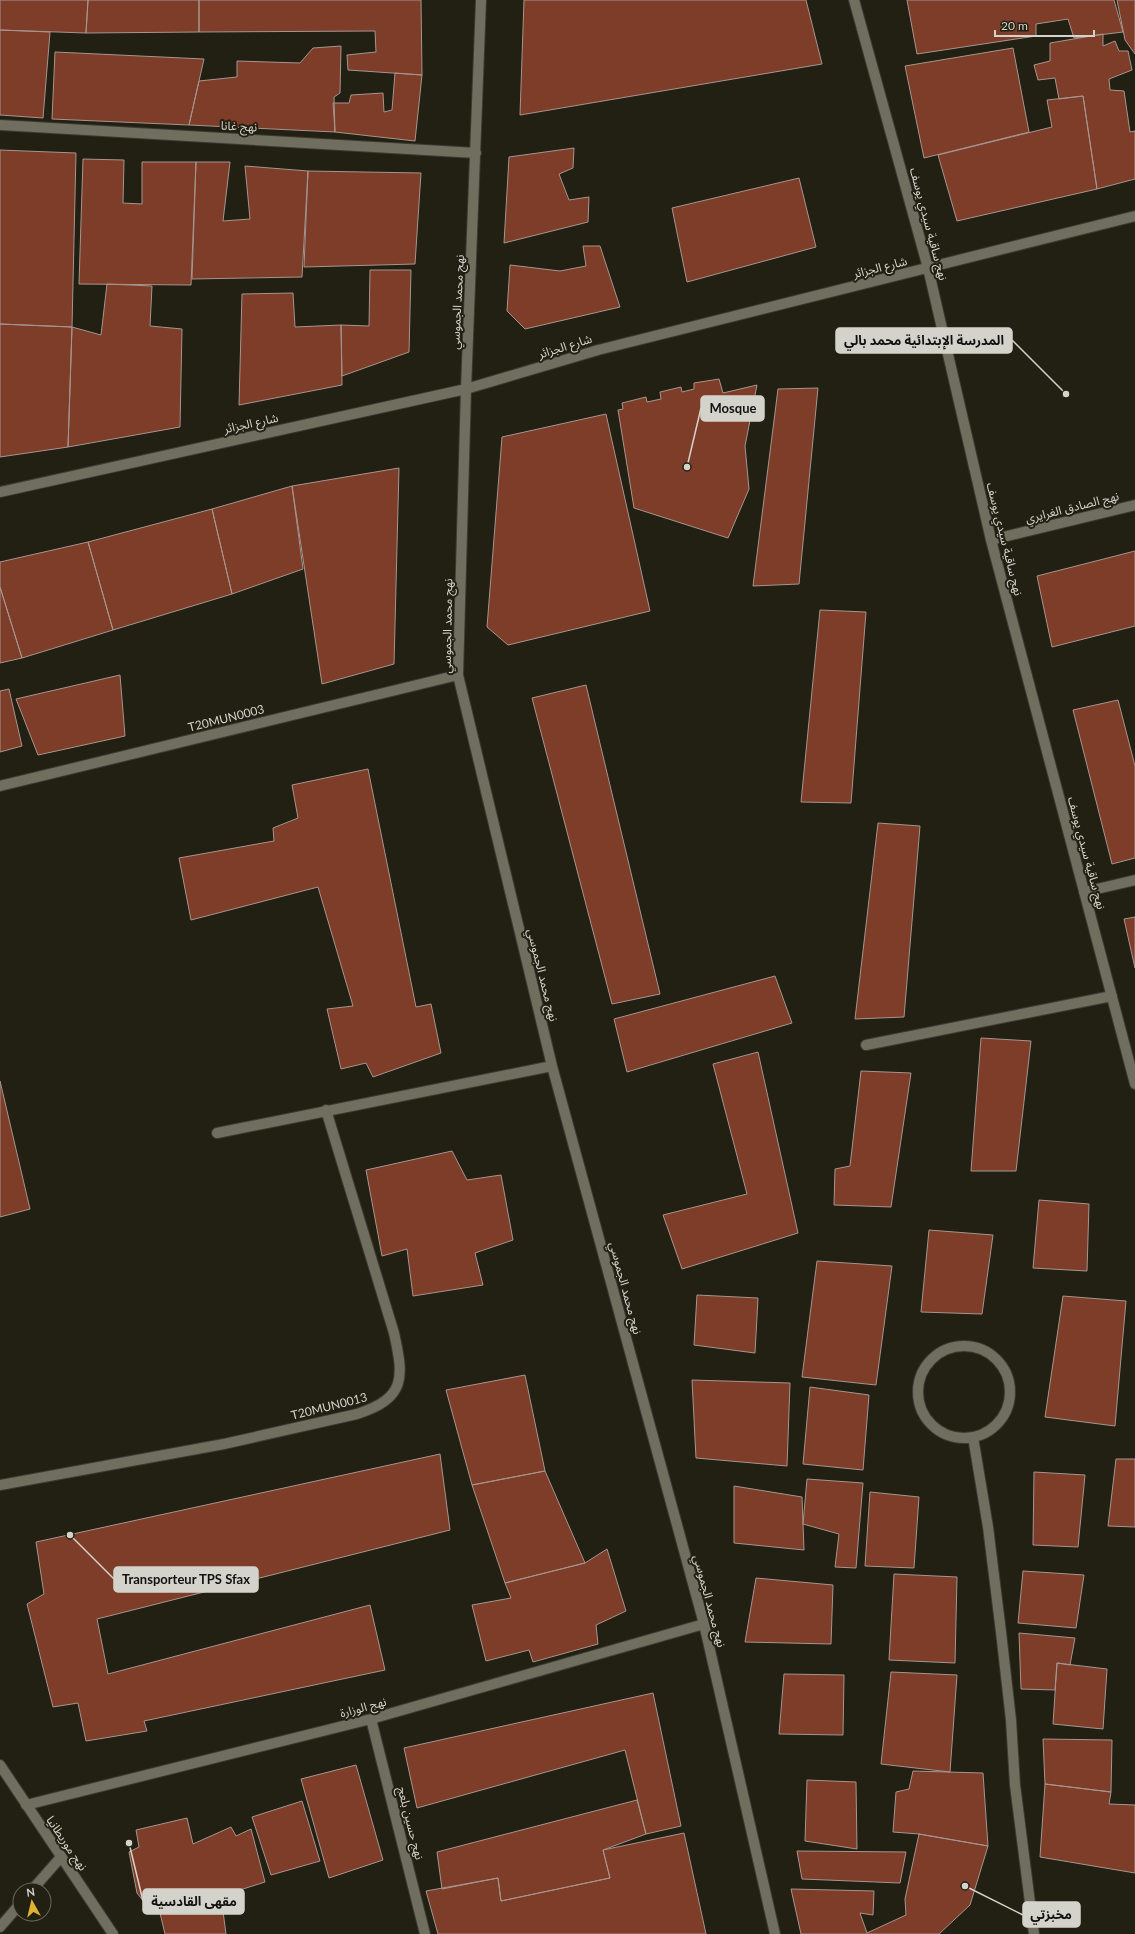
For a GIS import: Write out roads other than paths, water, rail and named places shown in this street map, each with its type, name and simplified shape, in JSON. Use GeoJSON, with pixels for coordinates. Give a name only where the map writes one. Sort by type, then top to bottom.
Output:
{"type":"FeatureCollection","features":[{"type":"Feature","properties":{"kind":"street","name":"نهج محمد الجموسي"},"geometry":{"type":"LineString","coordinates":[[481,0],[466,389],[458,675],[552,1066],[704,1624],[774,1934]]}},
{"type":"Feature","properties":{"kind":"street","name":"نهج ساقية سيدي يوسف"},"geometry":{"type":"LineString","coordinates":[[854,0],[928,268],[991,540],[1135,1084]]}},
{"type":"Feature","properties":{"kind":"street","name":"نهج غانا"},"geometry":{"type":"LineString","coordinates":[[0,124],[476,153]]}},
{"type":"Feature","properties":{"kind":"street","name":"شارع الجزائر"},"geometry":{"type":"LineString","coordinates":[[0,492],[466,389],[598,350],[1135,216]]}},
{"type":"Feature","properties":{"kind":"street","name":"نهج الصادق الغرايري"},"geometry":{"type":"LineString","coordinates":[[991,540],[1135,505]]}},
{"type":"Feature","properties":{"kind":"street","name":"T20MUN0003"},"geometry":{"type":"LineString","coordinates":[[0,786],[458,675]]}},
{"type":"Feature","properties":{"kind":"street"},"geometry":{"type":"LineString","coordinates":[[1084,892],[1135,880]]}},
{"type":"Feature","properties":{"kind":"street"},"geometry":{"type":"LineString","coordinates":[[866,1046],[1112,996]]}},
{"type":"Feature","properties":{"kind":"street"},"geometry":{"type":"LineString","coordinates":[[217,1133],[552,1066]]}},
{"type":"Feature","properties":{"kind":"street","name":"T20MUN0013"},"geometry":{"type":"LineString","coordinates":[[0,1485],[224,1444],[357,1414],[375,1408],[391,1398],[398,1383],[401,1363],[394,1333],[326,1110]]}},
{"type":"Feature","properties":{"kind":"street"},"geometry":{"type":"LineString","coordinates":[[963,1346],[978,1348],[991,1355],[1002,1366],[1009,1380],[1010,1395],[1007,1409],[999,1422],[987,1432],[973,1437],[958,1438],[943,1433],[931,1424],[922,1412],[918,1397],[919,1382],[924,1368],[935,1356],[948,1349],[963,1346]]}},
{"type":"Feature","properties":{"kind":"street"},"geometry":{"type":"LineString","coordinates":[[973,1437],[988,1527],[1011,1720],[1015,1785],[1034,1934]]}},
{"type":"Feature","properties":{"kind":"street","name":"نهج الوزارة"},"geometry":{"type":"LineString","coordinates":[[26,1805],[371,1719],[704,1624]]}},
{"type":"Feature","properties":{"kind":"street","name":"نهج حسين بلعج"},"geometry":{"type":"LineString","coordinates":[[371,1719],[426,1934]]}},
{"type":"Feature","properties":{"kind":"street","name":"نهج موريطانيا"},"geometry":{"type":"LineString","coordinates":[[0,1765],[113,1934]]}},
{"type":"Feature","properties":{"kind":"street"},"geometry":{"type":"LineString","coordinates":[[39,1882],[61,1857]]}},
{"type":"Feature","properties":{"kind":"street"},"geometry":{"type":"LineString","coordinates":[[0,1927],[12,1913]]}},
{"type":"Feature","properties":{"kind":"place","name":"المدرسة الإبتدائية محمد بالي"},"geometry":{"type":"Point","coordinates":[1066,394]}},
{"type":"Feature","properties":{"kind":"place","name":"Mosque"},"geometry":{"type":"Point","coordinates":[687,467]}},
{"type":"Feature","properties":{"kind":"place","name":"Transporteur TPS Sfax"},"geometry":{"type":"Point","coordinates":[70,1535]}},
{"type":"Feature","properties":{"kind":"place","name":"مقهى القادسية"},"geometry":{"type":"Point","coordinates":[129,1843]}},
{"type":"Feature","properties":{"kind":"place","name":"مخبزتي"},"geometry":{"type":"Point","coordinates":[965,1886]}}]}
